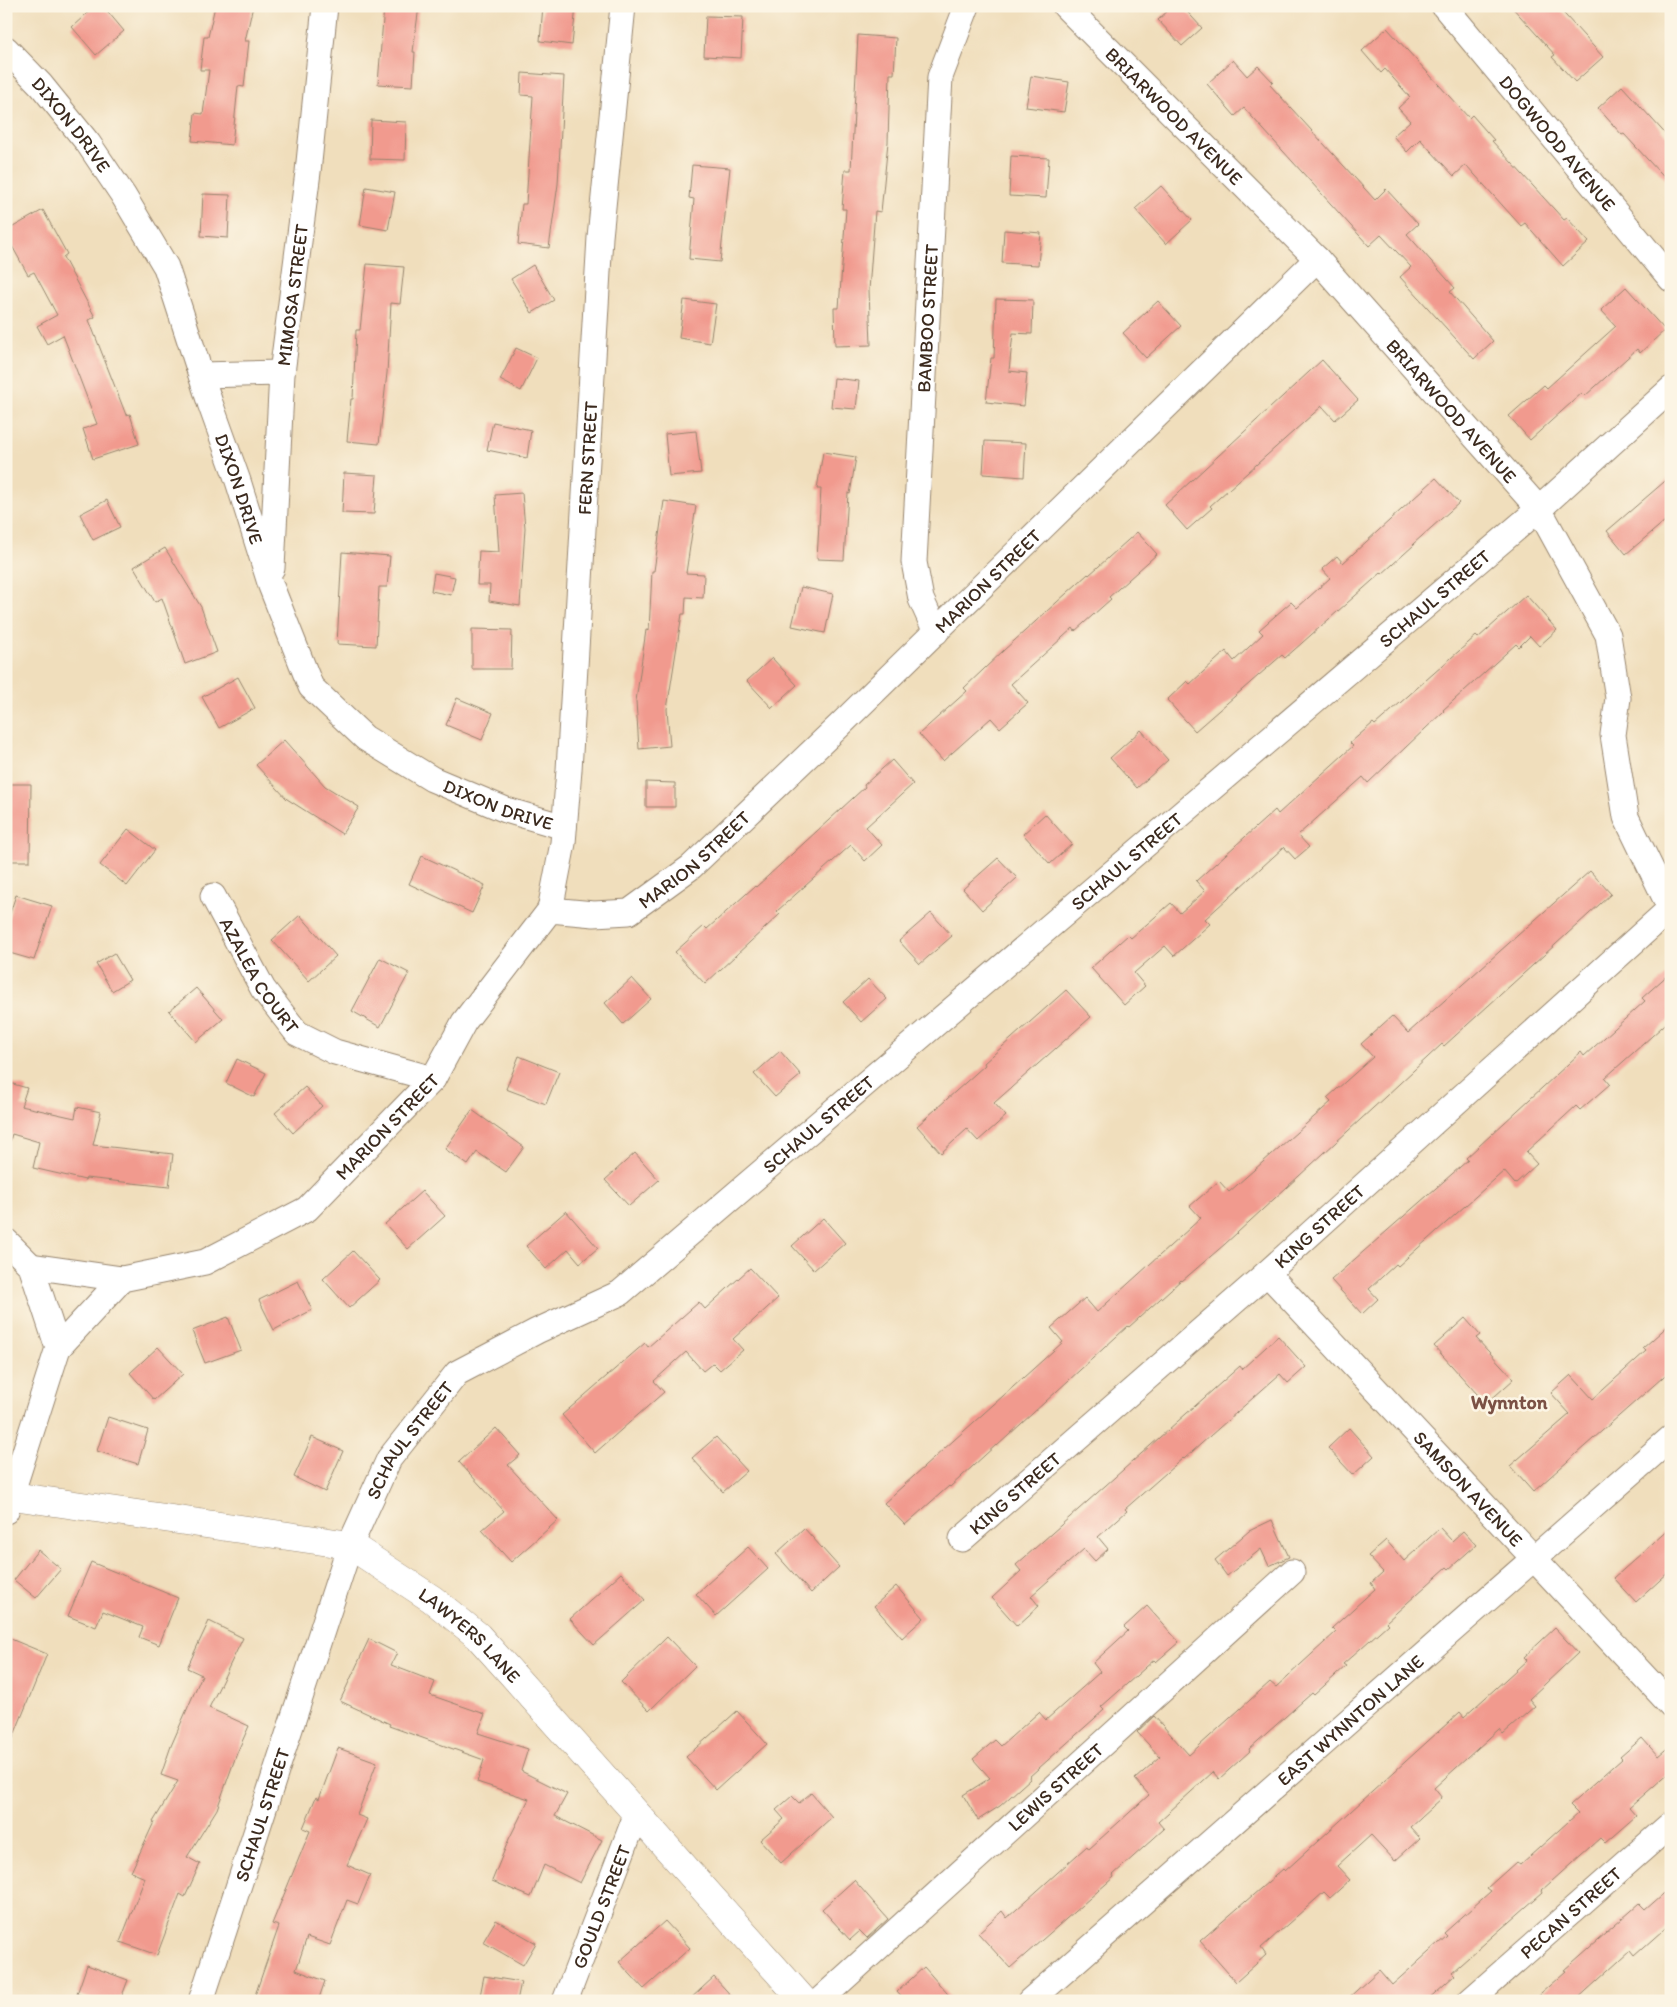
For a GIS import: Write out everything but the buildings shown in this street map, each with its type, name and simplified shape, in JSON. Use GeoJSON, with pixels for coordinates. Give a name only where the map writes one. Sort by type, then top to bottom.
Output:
{"type":"FeatureCollection","features":[{"type":"Feature","properties":{"kind":"street","name":"MIMOSA STREET"},"geometry":{"type":"LineString","coordinates":[[271,586],[282,373],[308,172],[325,6]]}},
{"type":"Feature","properties":{"kind":"street","name":"FERN STREET"},"geometry":{"type":"LineString","coordinates":[[550,910],[564,827],[570,760],[600,238],[623,6]]}},
{"type":"Feature","properties":{"kind":"street","name":"BAMBOO STREET"},"geometry":{"type":"LineString","coordinates":[[936,632],[921,599],[914,562],[940,77],[967,6]]}},
{"type":"Feature","properties":{"kind":"street","name":"BRIARWOOD AVENUE"},"geometry":{"type":"LineString","coordinates":[[1065,6],[1317,259],[1539,509],[1608,635],[1618,698],[1613,736],[1626,817],[1670,909]]}},
{"type":"Feature","properties":{"kind":"street","name":"DOGWOOD AVENUE"},"geometry":{"type":"LineString","coordinates":[[1444,6],[1671,279]]}},
{"type":"Feature","properties":{"kind":"street","name":"DIXON DRIVE"},"geometry":{"type":"LineString","coordinates":[[6,49],[47,92],[88,143],[123,194],[166,266],[271,586],[311,687],[365,738],[432,778],[506,810],[564,827]]}},
{"type":"Feature","properties":{"kind":"street","name":"MARION STREET"},"geometry":{"type":"LineString","coordinates":[[122,1280],[205,1262],[307,1209],[433,1079],[464,1022],[550,910],[594,914],[629,912],[691,867],[936,632],[1317,259]]}},
{"type":"Feature","properties":{"kind":"street"},"geometry":{"type":"LineString","coordinates":[[202,376],[282,373]]}},
{"type":"Feature","properties":{"kind":"street","name":"SCHAUL STREET"},"geometry":{"type":"LineString","coordinates":[[201,2001],[350,1545],[389,1459],[457,1373],[537,1331],[620,1293],[1539,509],[1671,389]]}},
{"type":"Feature","properties":{"kind":"street","name":"AZALEA COURT"},"geometry":{"type":"LineString","coordinates":[[212,896],[263,989],[297,1033],[335,1052],[433,1079]]}},
{"type":"Feature","properties":{"kind":"street","name":"KING STREET"},"geometry":{"type":"LineString","coordinates":[[962,1539],[1266,1272],[1670,909]]}},
{"type":"Feature","properties":{"kind":"street"},"geometry":{"type":"LineString","coordinates":[[6,1241],[31,1266],[58,1348]]}},
{"type":"Feature","properties":{"kind":"street"},"geometry":{"type":"LineString","coordinates":[[31,1266],[122,1280]]}},
{"type":"Feature","properties":{"kind":"street","name":"SAMSON AVENUE"},"geometry":{"type":"LineString","coordinates":[[1266,1272],[1671,1705]]}},
{"type":"Feature","properties":{"kind":"street"},"geometry":{"type":"LineString","coordinates":[[8,1500],[58,1348],[122,1280]]}},
{"type":"Feature","properties":{"kind":"street","name":"EAST WYNNTON LANE"},"geometry":{"type":"LineString","coordinates":[[1030,2001],[1671,1438]]}},
{"type":"Feature","properties":{"kind":"street","name":"LAWYERS LANE"},"geometry":{"type":"LineString","coordinates":[[8,1500],[350,1545],[432,1600],[478,1636],[804,2001]]}},
{"type":"Feature","properties":{"kind":"street","name":"LEWIS STREET"},"geometry":{"type":"LineString","coordinates":[[819,2001],[1292,1572]]}},
{"type":"Feature","properties":{"kind":"street","name":"GOULD STREET"},"geometry":{"type":"LineString","coordinates":[[565,2001],[637,1813]]}},
{"type":"Feature","properties":{"kind":"street","name":"PECAN STREET"},"geometry":{"type":"LineString","coordinates":[[1470,2001],[1671,1824]]}},
{"type":"Feature","properties":{"kind":"district","name":"Wynnton"},"geometry":{"type":"Point","coordinates":[1509,1402]}}]}
